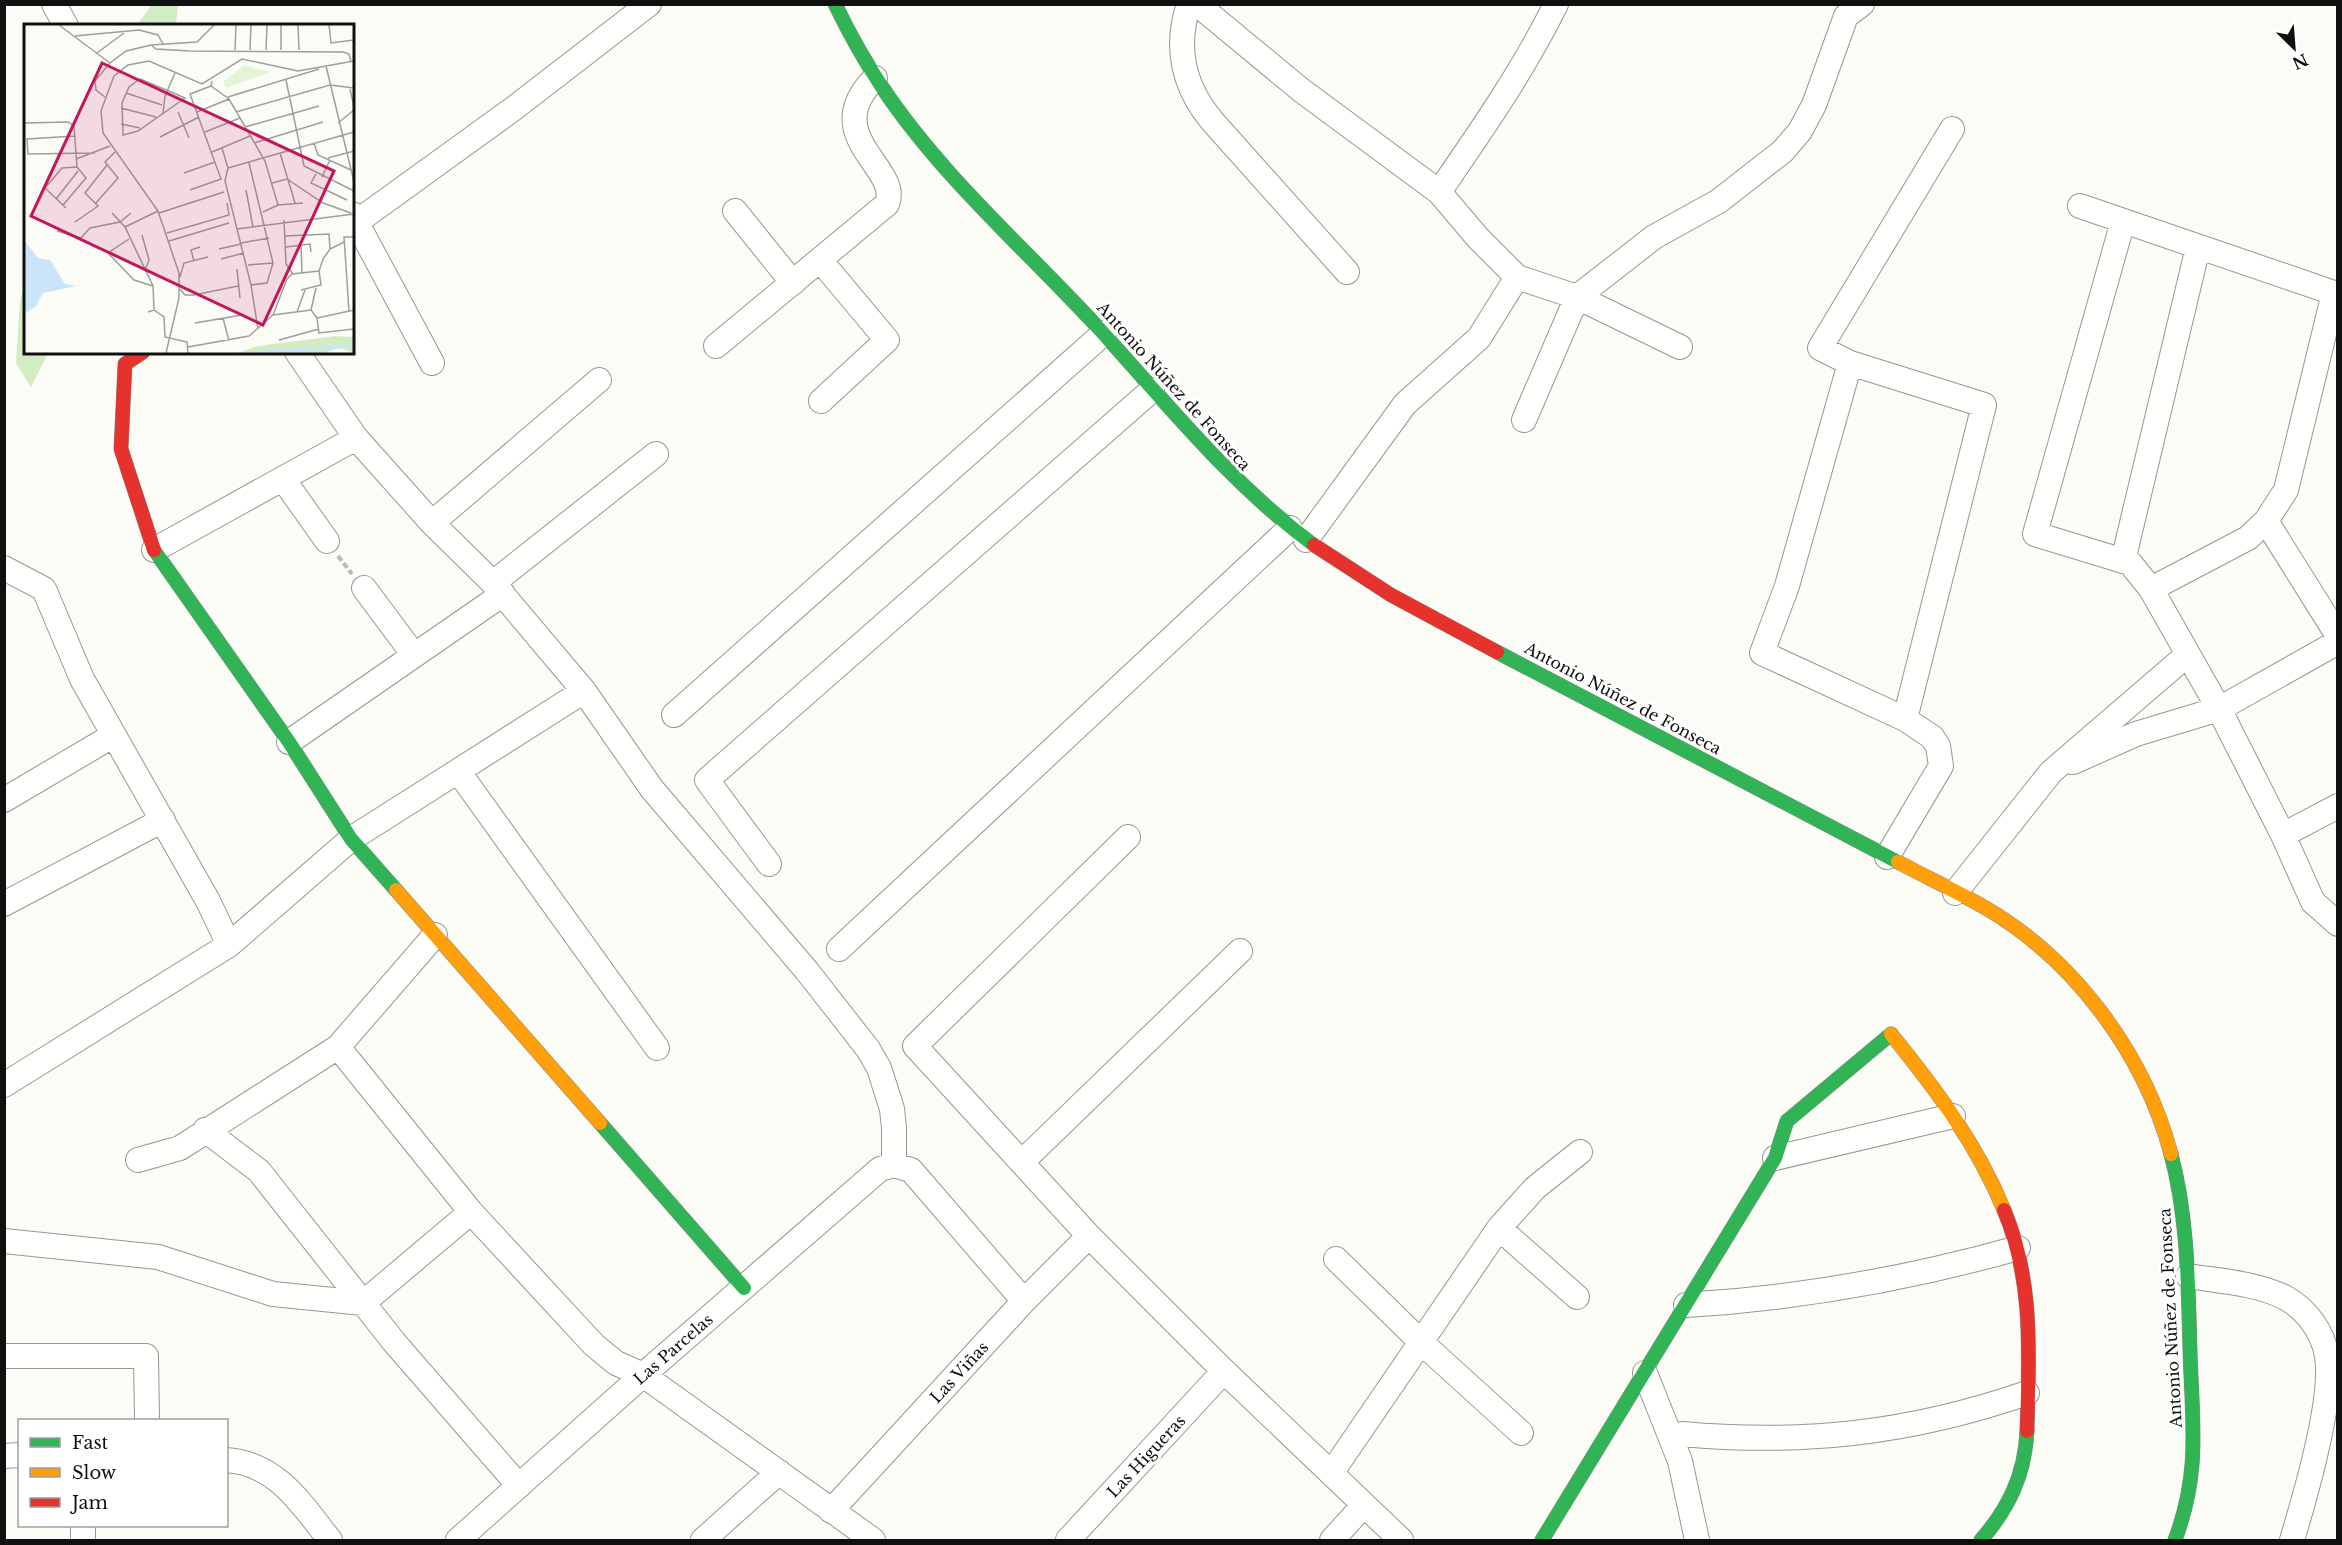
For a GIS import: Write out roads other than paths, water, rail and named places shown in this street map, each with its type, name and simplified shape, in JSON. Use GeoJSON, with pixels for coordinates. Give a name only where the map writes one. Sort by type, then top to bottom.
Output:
{"type":"FeatureCollection","features":[{"type":"Feature","properties":{"kind":"street"},"geometry":{"type":"LineString","coordinates":[[54,4],[65,24]]}},
{"type":"Feature","properties":{"kind":"street"},"geometry":{"type":"LineString","coordinates":[[432,363],[355,218],[513,109],[649,4]]}},
{"type":"Feature","properties":{"kind":"street","name":"Antonio Núñez de Fonseca"},"geometry":{"type":"LineString","coordinates":[[835,4],[875,78],[932,153],[1104,333],[1225,470],[1298,534],[1373,585],[1417,610],[1955,892],[2014,927],[2066,971],[2090,996],[2129,1052],[2155,1103],[2170,1146],[2183,1210],[2188,1276],[2191,1488],[2175,1540]]}},
{"type":"Feature","properties":{"kind":"street"},"geometry":{"type":"LineString","coordinates":[[1189,4],[1181,34],[1181,51],[1188,82],[1194,96],[1208,116],[1347,272]]}},
{"type":"Feature","properties":{"kind":"street"},"geometry":{"type":"LineString","coordinates":[[1197,4],[1301,90],[1439,192],[1478,238],[1516,277],[1577,297],[1680,347]]}},
{"type":"Feature","properties":{"kind":"street"},"geometry":{"type":"LineString","coordinates":[[1439,192],[1499,103],[1541,34],[1556,4]]}},
{"type":"Feature","properties":{"kind":"street"},"geometry":{"type":"LineString","coordinates":[[1524,420],[1577,297],[1654,237],[1719,201],[1783,151],[1800,131],[1814,105],[1846,16],[1862,4]]}},
{"type":"Feature","properties":{"kind":"street"},"geometry":{"type":"LineString","coordinates":[[716,346],[884,208],[889,199],[886,184],[860,144],[855,119],[861,96],[875,78]]}},
{"type":"Feature","properties":{"kind":"street"},"geometry":{"type":"LineString","coordinates":[[1905,719],[1984,405],[1850,363],[1820,348],[1952,129]]}},
{"type":"Feature","properties":{"kind":"street"},"geometry":{"type":"LineString","coordinates":[[2080,206],[2334,293],[2286,490],[2266,521],[2248,538],[2151,589]]}},
{"type":"Feature","properties":{"kind":"street"},"geometry":{"type":"LineString","coordinates":[[735,211],[793,283]]}},
{"type":"Feature","properties":{"kind":"street"},"geometry":{"type":"LineString","coordinates":[[2123,221],[2034,534],[2130,563],[2151,589],[2219,709],[2283,835],[2313,902],[2337,924]]}},
{"type":"Feature","properties":{"kind":"street"},"geometry":{"type":"LineString","coordinates":[[2123,561],[2198,247]]}},
{"type":"Feature","properties":{"kind":"street"},"geometry":{"type":"LineString","coordinates":[[820,260],[887,340],[821,401]]}},
{"type":"Feature","properties":{"kind":"street"},"geometry":{"type":"LineString","coordinates":[[839,950],[1298,534],[1405,404],[1479,338],[1516,277]]}},
{"type":"Feature","properties":{"kind":"street"},"geometry":{"type":"LineString","coordinates":[[674,715],[1104,333]]}},
{"type":"Feature","properties":{"kind":"street"},"geometry":{"type":"LineString","coordinates":[[140,354],[125,364],[121,449],[154,550],[289,742],[351,839],[744,1288]]}},
{"type":"Feature","properties":{"kind":"street"},"geometry":{"type":"LineString","coordinates":[[298,354],[356,438],[432,523],[498,588],[584,691],[652,789],[807,971],[868,1049],[886,1088],[892,1109],[894,1165],[903,1166],[917,1177],[1024,1301]]}},
{"type":"Feature","properties":{"kind":"street"},"geometry":{"type":"LineString","coordinates":[[1850,363],[1787,586],[1762,653],[1905,719],[1932,737],[1938,746],[1941,766],[1887,857]]}},
{"type":"Feature","properties":{"kind":"street"},"geometry":{"type":"LineString","coordinates":[[432,523],[599,380]]}},
{"type":"Feature","properties":{"kind":"street"},"geometry":{"type":"LineString","coordinates":[[769,864],[707,780],[1152,390]]}},
{"type":"Feature","properties":{"kind":"street"},"geometry":{"type":"LineString","coordinates":[[154,550],[356,438]]}},
{"type":"Feature","properties":{"kind":"street"},"geometry":{"type":"LineString","coordinates":[[289,742],[414,654],[498,588],[656,454]]}},
{"type":"Feature","properties":{"kind":"street"},"geometry":{"type":"LineString","coordinates":[[283,479],[327,541]]}},
{"type":"Feature","properties":{"kind":"street"},"geometry":{"type":"LineString","coordinates":[[2266,521],[2337,636]]}},
{"type":"Feature","properties":{"kind":"street"},"geometry":{"type":"LineString","coordinates":[[4,568],[44,589],[82,679],[208,901],[229,945]]}},
{"type":"Feature","properties":{"kind":"street"},"geometry":{"type":"LineString","coordinates":[[364,588],[414,654]]}},
{"type":"Feature","properties":{"kind":"street"},"geometry":{"type":"LineString","coordinates":[[2051,772],[2136,734],[2219,709],[2337,642]]}},
{"type":"Feature","properties":{"kind":"street"},"geometry":{"type":"LineString","coordinates":[[1955,892],[2051,772],[2187,655]]}},
{"type":"Feature","properties":{"kind":"street"},"geometry":{"type":"LineString","coordinates":[[4,1084],[229,945],[351,839],[584,691]]}},
{"type":"Feature","properties":{"kind":"street"},"geometry":{"type":"LineString","coordinates":[[4,800],[114,735]]}},
{"type":"Feature","properties":{"kind":"street"},"geometry":{"type":"LineString","coordinates":[[458,771],[657,1048]]}},
{"type":"Feature","properties":{"kind":"street"},"geometry":{"type":"LineString","coordinates":[[2283,835],[2337,806]]}},
{"type":"Feature","properties":{"kind":"street"},"geometry":{"type":"LineString","coordinates":[[4,904],[163,820]]}},
{"type":"Feature","properties":{"kind":"street"},"geometry":{"type":"LineString","coordinates":[[1128,837],[915,1046],[1089,1236],[1224,1371],[1401,1540]]}},
{"type":"Feature","properties":{"kind":"street"},"geometry":{"type":"LineString","coordinates":[[138,1160],[180,1148],[338,1047],[435,935]]}},
{"type":"Feature","properties":{"kind":"street"},"geometry":{"type":"LineString","coordinates":[[1022,1162],[1240,951]]}},
{"type":"Feature","properties":{"kind":"street"},"geometry":{"type":"LineString","coordinates":[[1542,1540],[1775,1158],[1787,1121],[1890,1033],[1953,1116],[1986,1167],[2000,1197],[2018,1248],[2027,1292],[2030,1326],[2027,1393],[2029,1435],[2021,1475],[2003,1512],[1981,1540]]}},
{"type":"Feature","properties":{"kind":"street"},"geometry":{"type":"LineString","coordinates":[[338,1047],[471,1212],[594,1345],[616,1363],[643,1375],[873,1540]]}},
{"type":"Feature","properties":{"kind":"street"},"geometry":{"type":"LineString","coordinates":[[1775,1158],[1953,1116]]}},
{"type":"Feature","properties":{"kind":"street"},"geometry":{"type":"LineString","coordinates":[[205,1130],[259,1171],[363,1303],[519,1486]]}},
{"type":"Feature","properties":{"kind":"street"},"geometry":{"type":"LineString","coordinates":[[1332,1472],[1499,1228],[1535,1188],[1580,1152]]}},
{"type":"Feature","properties":{"kind":"street","name":"Las Parcelas"},"geometry":{"type":"LineString","coordinates":[[458,1540],[874,1173],[894,1165]]}},
{"type":"Feature","properties":{"kind":"street"},"geometry":{"type":"LineString","coordinates":[[4,1241],[158,1257],[273,1294],[363,1303],[471,1212]]}},
{"type":"Feature","properties":{"kind":"street"},"geometry":{"type":"LineString","coordinates":[[1499,1228],[1577,1297]]}},
{"type":"Feature","properties":{"kind":"street","name":"Las Viñas"},"geometry":{"type":"LineString","coordinates":[[831,1511],[1024,1301],[1089,1236]]}},
{"type":"Feature","properties":{"kind":"street"},"geometry":{"type":"LineString","coordinates":[[1686,1305],[1844,1289],[1902,1278],[2018,1248]]}},
{"type":"Feature","properties":{"kind":"street"},"geometry":{"type":"LineString","coordinates":[[1336,1259],[1422,1343],[1521,1433]]}},
{"type":"Feature","properties":{"kind":"street"},"geometry":{"type":"LineString","coordinates":[[2188,1276],[2262,1289],[2281,1296],[2309,1317],[2323,1341],[2328,1361],[2328,1382],[2312,1462],[2292,1540]]}},
{"type":"Feature","properties":{"kind":"street"},"geometry":{"type":"LineString","coordinates":[[4,1356],[146,1356],[147,1419]]}},
{"type":"Feature","properties":{"kind":"street","name":"Las Higueras"},"geometry":{"type":"LineString","coordinates":[[1068,1540],[1224,1371]]}},
{"type":"Feature","properties":{"kind":"street"},"geometry":{"type":"LineString","coordinates":[[1645,1373],[1680,1461],[1697,1540]]}},
{"type":"Feature","properties":{"kind":"street"},"geometry":{"type":"LineString","coordinates":[[1682,1434],[1771,1440],[1859,1434],[1944,1419],[2027,1393]]}},
{"type":"Feature","properties":{"kind":"street"},"geometry":{"type":"LineString","coordinates":[[228,1460],[260,1468],[280,1481],[330,1540]]}},
{"type":"Feature","properties":{"kind":"street"},"geometry":{"type":"LineString","coordinates":[[703,1540],[779,1473]]}},
{"type":"Feature","properties":{"kind":"street"},"geometry":{"type":"LineString","coordinates":[[1332,1540],[1364,1505]]}}]}
